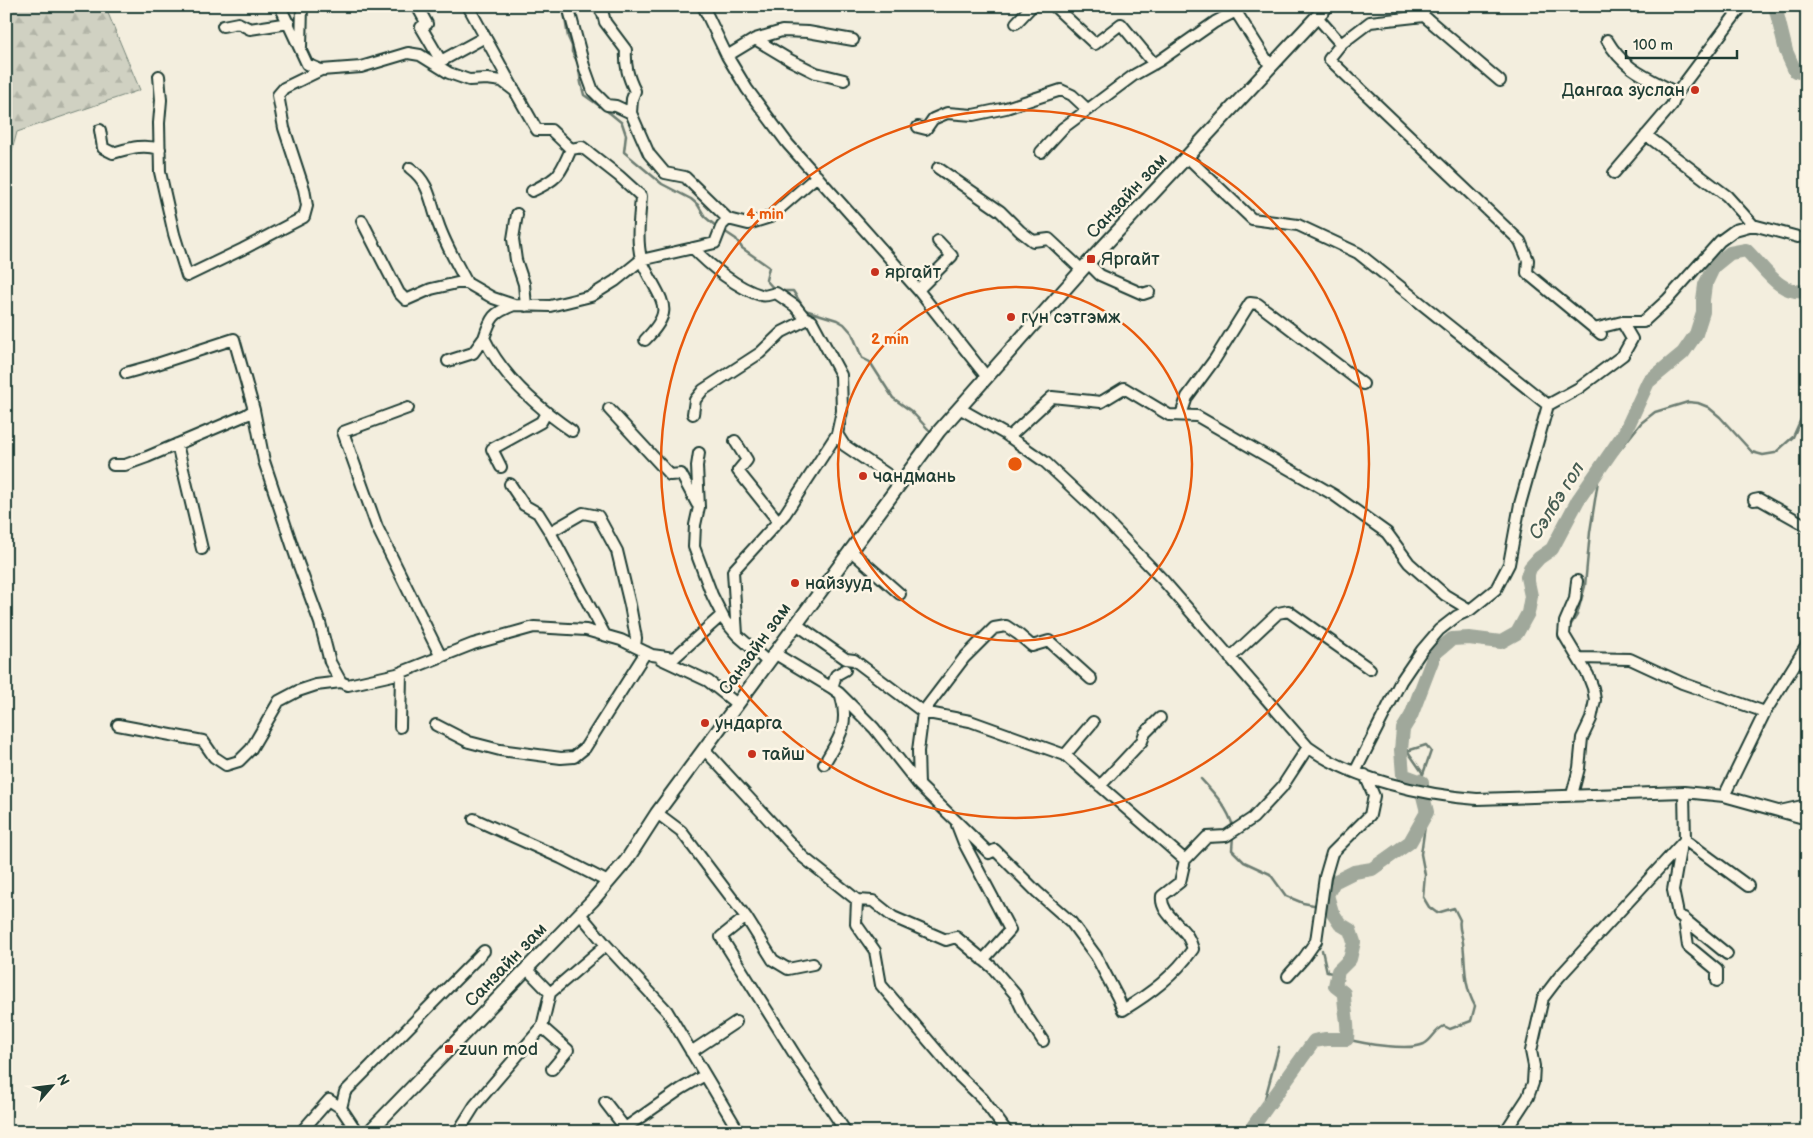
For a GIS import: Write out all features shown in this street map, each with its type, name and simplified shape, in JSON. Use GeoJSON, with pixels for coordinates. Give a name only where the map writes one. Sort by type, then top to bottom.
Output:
{"type":"FeatureCollection","features":[{"type":"Feature","properties":{"kind":"main road","name":"Санзайн зам"},"geometry":{"type":"LineString","coordinates":[[369,1132],[580,914],[626,861],[657,813],[935,435],[1085,266],[1327,6]]}},
{"type":"Feature","properties":{"kind":"street"},"geometry":{"type":"LineString","coordinates":[[280,6],[307,64],[321,70]]}},
{"type":"Feature","properties":{"kind":"street"},"geometry":{"type":"LineString","coordinates":[[301,50],[302,6]]}},
{"type":"Feature","properties":{"kind":"street"},"geometry":{"type":"LineString","coordinates":[[417,6],[427,24],[420,27],[441,61],[485,37]]}},
{"type":"Feature","properties":{"kind":"street"},"geometry":{"type":"LineString","coordinates":[[468,6],[501,69],[537,130],[551,130],[571,149]]}},
{"type":"Feature","properties":{"kind":"street"},"geometry":{"type":"LineString","coordinates":[[568,6],[584,66],[593,91],[607,105],[616,106],[631,113]]}},
{"type":"Feature","properties":{"kind":"street"},"geometry":{"type":"LineString","coordinates":[[598,6],[606,22],[626,50],[625,64],[629,81],[635,91],[631,113],[649,154],[665,172],[685,177],[728,220],[748,224],[770,217],[816,176]]}},
{"type":"Feature","properties":{"kind":"street"},"geometry":{"type":"LineString","coordinates":[[703,6],[727,56],[747,89],[788,144],[918,290],[986,376]]}},
{"type":"Feature","properties":{"kind":"street"},"geometry":{"type":"LineString","coordinates":[[1016,23],[1032,6]]}},
{"type":"Feature","properties":{"kind":"street"},"geometry":{"type":"LineString","coordinates":[[1054,6],[1095,44],[1121,24],[1154,64]]}},
{"type":"Feature","properties":{"kind":"street"},"geometry":{"type":"LineString","coordinates":[[1070,6],[1068,9],[1071,21]]}},
{"type":"Feature","properties":{"kind":"street"},"geometry":{"type":"LineString","coordinates":[[1614,173],[1672,105],[1677,93],[1742,6]]}},
{"type":"Feature","properties":{"kind":"street"},"geometry":{"type":"LineString","coordinates":[[1041,152],[1063,128],[1087,110],[1134,75],[1154,64],[1234,8],[1271,67]]}},
{"type":"Feature","properties":{"kind":"street"},"geometry":{"type":"LineString","coordinates":[[1500,81],[1424,16],[1370,22],[1341,44],[1329,59],[1520,241],[1528,260],[1527,274],[1598,331],[1622,322],[1643,322],[1673,294],[1720,241],[1735,230],[1752,225],[1798,237]]}},
{"type":"Feature","properties":{"kind":"street"},"geometry":{"type":"LineString","coordinates":[[1317,17],[1341,44]]}},
{"type":"Feature","properties":{"kind":"street"},"geometry":{"type":"LineString","coordinates":[[223,26],[238,24],[250,29],[288,23]]}},
{"type":"Feature","properties":{"kind":"street"},"geometry":{"type":"LineString","coordinates":[[727,56],[755,39],[782,32],[808,32],[853,40]]}},
{"type":"Feature","properties":{"kind":"street"},"geometry":{"type":"LineString","coordinates":[[755,39],[816,73],[844,80]]}},
{"type":"Feature","properties":{"kind":"street"},"geometry":{"type":"LineString","coordinates":[[1607,40],[1612,49],[1629,68],[1648,80],[1677,93]]}},
{"type":"Feature","properties":{"kind":"street"},"geometry":{"type":"LineString","coordinates":[[159,76],[161,100],[159,123],[160,172],[181,260],[187,276],[258,242],[304,217],[307,206],[304,190],[284,128],[278,95],[284,88],[321,70],[361,67],[408,53],[420,55],[449,74],[469,80],[487,78],[502,81],[515,91]]}},
{"type":"Feature","properties":{"kind":"street"},"geometry":{"type":"LineString","coordinates":[[918,127],[926,128],[933,119],[947,113],[973,116],[1006,108],[1061,90],[1072,95],[1087,110]]}},
{"type":"Feature","properties":{"kind":"street"},"geometry":{"type":"LineString","coordinates":[[100,130],[103,148],[113,153],[147,146],[160,149]]}},
{"type":"Feature","properties":{"kind":"street"},"geometry":{"type":"LineString","coordinates":[[1646,135],[1727,196],[1752,225]]}},
{"type":"Feature","properties":{"kind":"street"},"geometry":{"type":"LineString","coordinates":[[571,149],[582,147],[641,196],[639,235],[641,260],[664,304],[663,316],[657,327],[645,340]]}},
{"type":"Feature","properties":{"kind":"street"},"geometry":{"type":"LineString","coordinates":[[532,191],[554,180],[563,168],[571,149]]}},
{"type":"Feature","properties":{"kind":"street"},"geometry":{"type":"LineString","coordinates":[[1187,158],[1252,219],[1298,225],[1358,254],[1548,405]]}},
{"type":"Feature","properties":{"kind":"street"},"geometry":{"type":"LineString","coordinates":[[410,168],[420,176],[430,196],[438,223],[467,283],[493,298],[514,305],[550,306],[592,296],[641,260],[715,243],[722,225],[728,220]]}},
{"type":"Feature","properties":{"kind":"street"},"geometry":{"type":"LineString","coordinates":[[938,168],[1000,211],[1033,241],[1049,239],[1100,275],[1143,294],[1149,292]]}},
{"type":"Feature","properties":{"kind":"street"},"geometry":{"type":"LineString","coordinates":[[517,214],[513,239],[516,260],[524,284],[526,306]]}},
{"type":"Feature","properties":{"kind":"street"},"geometry":{"type":"LineString","coordinates":[[362,221],[399,293],[406,300],[431,289],[467,283]]}},
{"type":"Feature","properties":{"kind":"street"},"geometry":{"type":"LineString","coordinates":[[918,290],[952,256],[938,241]]}},
{"type":"Feature","properties":{"kind":"street"},"geometry":{"type":"LineString","coordinates":[[693,248],[703,259],[744,288],[762,296],[776,293],[795,306],[804,317],[812,321],[841,374],[842,411],[838,434],[778,521],[733,571],[737,635]]}},
{"type":"Feature","properties":{"kind":"street"},"geometry":{"type":"LineString","coordinates":[[1181,415],[1187,397],[1215,359],[1250,303],[1258,304],[1363,384]]}},
{"type":"Feature","properties":{"kind":"street"},"geometry":{"type":"LineString","coordinates":[[448,361],[473,353],[484,338],[491,318],[502,310],[514,305]]}},
{"type":"Feature","properties":{"kind":"street"},"geometry":{"type":"LineString","coordinates":[[693,414],[695,400],[703,390],[760,353],[782,332],[808,319]]}},
{"type":"Feature","properties":{"kind":"street"},"geometry":{"type":"LineString","coordinates":[[1360,773],[1401,681],[1422,650],[1439,630],[1470,610],[1496,589],[1509,564],[1520,504],[1548,405],[1579,388],[1623,355],[1632,339],[1622,322]]}},
{"type":"Feature","properties":{"kind":"street"},"geometry":{"type":"LineString","coordinates":[[484,338],[490,350],[514,382],[546,413],[572,431]]}},
{"type":"Feature","properties":{"kind":"street"},"geometry":{"type":"LineString","coordinates":[[126,373],[234,339],[254,410],[264,461],[320,623],[330,662],[341,682]]}},
{"type":"Feature","properties":{"kind":"street"},"geometry":{"type":"LineString","coordinates":[[1009,437],[1052,396],[1101,402],[1124,388],[1168,415],[1197,416],[1334,495],[1387,533],[1409,563],[1444,595],[1470,610]]}},
{"type":"Feature","properties":{"kind":"street"},"geometry":{"type":"LineString","coordinates":[[408,408],[343,432],[377,527],[441,657]]}},
{"type":"Feature","properties":{"kind":"street"},"geometry":{"type":"LineString","coordinates":[[959,408],[1009,437],[1045,462],[1094,508],[1150,566],[1308,747],[1335,764],[1410,789],[1447,797],[1477,799],[1684,792],[1724,796],[1807,819]]}},
{"type":"Feature","properties":{"kind":"street"},"geometry":{"type":"LineString","coordinates":[[609,409],[670,475],[681,474],[699,507]]}},
{"type":"Feature","properties":{"kind":"street"},"geometry":{"type":"LineString","coordinates":[[113,465],[125,465],[254,410]]}},
{"type":"Feature","properties":{"kind":"street"},"geometry":{"type":"LineString","coordinates":[[501,467],[492,449],[541,422],[546,413]]}},
{"type":"Feature","properties":{"kind":"street"},"geometry":{"type":"LineString","coordinates":[[838,434],[844,445],[900,483]]}},
{"type":"Feature","properties":{"kind":"street"},"geometry":{"type":"LineString","coordinates":[[735,442],[747,460],[738,471],[778,521]]}},
{"type":"Feature","properties":{"kind":"street"},"geometry":{"type":"LineString","coordinates":[[177,444],[202,549]]}},
{"type":"Feature","properties":{"kind":"street"},"geometry":{"type":"LineString","coordinates":[[699,453],[697,466],[699,507],[695,525],[694,547],[712,596],[722,615],[737,635],[771,658],[836,690],[874,728],[919,785],[989,853],[995,850],[1037,892],[1071,922],[1096,956],[1123,1010],[1148,995],[1164,982],[1182,964],[1193,949],[1188,936],[1161,903],[1162,896],[1180,882],[1185,860],[1207,837],[1226,836],[1253,818],[1282,788],[1308,747]]}},
{"type":"Feature","properties":{"kind":"street"},"geometry":{"type":"LineString","coordinates":[[510,484],[524,505],[538,513],[550,532],[605,635]]}},
{"type":"Feature","properties":{"kind":"street"},"geometry":{"type":"LineString","coordinates":[[1754,500],[1759,499],[1807,526]]}},
{"type":"Feature","properties":{"kind":"street"},"geometry":{"type":"LineString","coordinates":[[550,532],[583,513],[598,516],[617,551],[630,605],[636,638],[635,647]]}},
{"type":"Feature","properties":{"kind":"street"},"geometry":{"type":"LineString","coordinates":[[850,550],[900,594]]}},
{"type":"Feature","properties":{"kind":"street"},"geometry":{"type":"LineString","coordinates":[[696,574],[712,596]]}},
{"type":"Feature","properties":{"kind":"street"},"geometry":{"type":"LineString","coordinates":[[1572,795],[1579,768],[1582,738],[1591,719],[1595,700],[1593,688],[1564,635],[1565,622],[1575,599],[1577,581]]}},
{"type":"Feature","properties":{"kind":"street"},"geometry":{"type":"LineString","coordinates":[[1230,658],[1278,613],[1288,610],[1370,669]]}},
{"type":"Feature","properties":{"kind":"street"},"geometry":{"type":"LineString","coordinates":[[650,654],[674,658],[722,615]]}},
{"type":"Feature","properties":{"kind":"street"},"geometry":{"type":"LineString","coordinates":[[796,624],[846,659],[854,660],[923,712],[970,721],[1065,755],[1185,860]]}},
{"type":"Feature","properties":{"kind":"street"},"geometry":{"type":"LineString","coordinates":[[919,785],[918,752],[923,712],[964,658],[994,628],[1006,626],[1032,646],[1049,641],[1091,679]]}},
{"type":"Feature","properties":{"kind":"street"},"geometry":{"type":"LineString","coordinates":[[118,726],[203,741],[214,758],[226,765],[239,761],[250,749],[279,702],[298,691],[316,685],[341,682],[348,685],[401,673],[473,644],[534,627],[586,630],[605,635],[708,681],[737,704]]}},
{"type":"Feature","properties":{"kind":"street"},"geometry":{"type":"LineString","coordinates":[[1724,796],[1765,712],[1807,645]]}},
{"type":"Feature","properties":{"kind":"street"},"geometry":{"type":"LineString","coordinates":[[436,726],[469,742],[500,750],[561,758],[574,757],[585,748],[650,654]]}},
{"type":"Feature","properties":{"kind":"street"},"geometry":{"type":"LineString","coordinates":[[1578,658],[1630,659],[1682,683],[1765,712]]}},
{"type":"Feature","properties":{"kind":"street"},"geometry":{"type":"LineString","coordinates":[[824,764],[844,728],[845,711],[836,690],[836,675],[845,670]]}},
{"type":"Feature","properties":{"kind":"street"},"geometry":{"type":"LineString","coordinates":[[400,727],[399,690],[401,673]]}},
{"type":"Feature","properties":{"kind":"street"},"geometry":{"type":"LineString","coordinates":[[1100,786],[1142,741],[1145,732],[1160,718]]}},
{"type":"Feature","properties":{"kind":"street"},"geometry":{"type":"LineString","coordinates":[[1065,755],[1093,722]]}},
{"type":"Feature","properties":{"kind":"street"},"geometry":{"type":"LineString","coordinates":[[704,749],[803,857],[857,900],[873,901],[893,917],[946,940],[956,937],[992,967],[1015,994],[1022,1009],[1043,1041]]}},
{"type":"Feature","properties":{"kind":"street"},"geometry":{"type":"LineString","coordinates":[[1288,976],[1316,941],[1325,877],[1332,853],[1370,815],[1374,796],[1360,773]]}},
{"type":"Feature","properties":{"kind":"street"},"geometry":{"type":"LineString","coordinates":[[1684,792],[1683,842],[1673,890],[1678,914],[1727,954]]}},
{"type":"Feature","properties":{"kind":"street"},"geometry":{"type":"LineString","coordinates":[[1779,812],[1807,805]]}},
{"type":"Feature","properties":{"kind":"street"},"geometry":{"type":"LineString","coordinates":[[657,813],[681,831],[746,917],[773,960],[788,969],[813,964]]}},
{"type":"Feature","properties":{"kind":"street"},"geometry":{"type":"LineString","coordinates":[[474,819],[561,858],[608,882]]}},
{"type":"Feature","properties":{"kind":"street"},"geometry":{"type":"LineString","coordinates":[[956,821],[964,843],[1010,930],[1006,932],[983,960]]}},
{"type":"Feature","properties":{"kind":"street"},"geometry":{"type":"LineString","coordinates":[[1683,842],[1748,886]]}},
{"type":"Feature","properties":{"kind":"street"},"geometry":{"type":"LineString","coordinates":[[1505,1132],[1528,1097],[1533,1083],[1534,1066],[1532,1051],[1543,998],[1547,991],[1683,842]]}},
{"type":"Feature","properties":{"kind":"street"},"geometry":{"type":"LineString","coordinates":[[857,900],[856,924],[874,951],[881,985],[956,1073],[982,1098],[1007,1132]]}},
{"type":"Feature","properties":{"kind":"street"},"geometry":{"type":"LineString","coordinates":[[580,914],[666,1011],[739,1132]]}},
{"type":"Feature","properties":{"kind":"street"},"geometry":{"type":"LineString","coordinates":[[746,917],[721,937],[794,1056],[846,1132]]}},
{"type":"Feature","properties":{"kind":"street"},"geometry":{"type":"LineString","coordinates":[[1684,918],[1688,946],[1717,970],[1717,981]]}},
{"type":"Feature","properties":{"kind":"street"},"geometry":{"type":"LineString","coordinates":[[458,1132],[475,1106],[542,1027],[550,993],[606,945]]}},
{"type":"Feature","properties":{"kind":"street"},"geometry":{"type":"LineString","coordinates":[[341,1108],[346,1092],[484,952]]}},
{"type":"Feature","properties":{"kind":"street"},"geometry":{"type":"LineString","coordinates":[[527,969],[550,993]]}},
{"type":"Feature","properties":{"kind":"street"},"geometry":{"type":"LineString","coordinates":[[691,1052],[736,1022]]}},
{"type":"Feature","properties":{"kind":"street"},"geometry":{"type":"LineString","coordinates":[[542,1027],[568,1050],[552,1069]]}},
{"type":"Feature","properties":{"kind":"street"},"geometry":{"type":"LineString","coordinates":[[605,1102],[625,1128],[681,1089],[705,1075]]}},
{"type":"Feature","properties":{"kind":"street"},"geometry":{"type":"LineString","coordinates":[[301,1132],[330,1100],[341,1108],[357,1132]]}},
{"type":"Feature","properties":{"kind":"green space"},"geometry":{"type":"Polygon","coordinates":[[[6,6],[105,6],[140,90],[17,132],[6,173],[6,6]]]}},
{"type":"Feature","properties":{"kind":"waterway"},"geometry":{"type":"LineString","coordinates":[[563,6],[568,37],[572,46],[572,52],[578,63],[584,95],[622,123],[626,135],[624,152],[662,184],[691,199],[698,205],[705,217],[717,227]]}},
{"type":"Feature","properties":{"kind":"waterway","name":"Сэлбэ гол"},"geometry":{"type":"LineString","coordinates":[[1775,6],[1786,51],[1795,71],[1807,74]]}},
{"type":"Feature","properties":{"kind":"waterway"},"geometry":{"type":"LineString","coordinates":[[724,231],[736,239],[742,248],[769,267],[766,280],[775,290]]}},
{"type":"Feature","properties":{"kind":"waterway","name":"Сэлбэ гол"},"geometry":{"type":"LineString","coordinates":[[1249,1132],[1314,1041],[1347,1039],[1344,993],[1335,986],[1338,971],[1350,959],[1354,942],[1350,930],[1340,924],[1332,912],[1327,895],[1334,882],[1354,872],[1372,869],[1410,842],[1427,812],[1422,792],[1422,782],[1403,775],[1401,750],[1403,729],[1411,716],[1435,653],[1452,639],[1469,638],[1501,642],[1517,633],[1528,613],[1531,596],[1527,577],[1530,568],[1539,558],[1552,549],[1578,500],[1625,432],[1648,382],[1683,353],[1696,334],[1703,312],[1705,285],[1714,266],[1730,253],[1746,250],[1780,285],[1788,289],[1807,291]]}},
{"type":"Feature","properties":{"kind":"waterway"},"geometry":{"type":"LineString","coordinates":[[780,291],[793,291],[805,310],[844,324],[852,333],[862,358],[870,362],[893,398],[911,411],[929,430]]}},
{"type":"Feature","properties":{"kind":"waterway"},"geometry":{"type":"LineString","coordinates":[[1568,629],[1577,615],[1585,586],[1590,532],[1600,468],[1618,452],[1641,423],[1655,412],[1688,402],[1698,403],[1708,407],[1720,417],[1752,452],[1763,455],[1775,453],[1793,437],[1801,419],[1807,413]]}},
{"type":"Feature","properties":{"kind":"waterway"},"geometry":{"type":"LineString","coordinates":[[1402,743],[1422,772],[1422,782]]}},
{"type":"Feature","properties":{"kind":"waterway"},"geometry":{"type":"LineString","coordinates":[[1407,751],[1426,745],[1431,751],[1422,777]]}},
{"type":"Feature","properties":{"kind":"waterway"},"geometry":{"type":"LineString","coordinates":[[1201,779],[1224,807],[1233,827]]}},
{"type":"Feature","properties":{"kind":"waterway"},"geometry":{"type":"LineString","coordinates":[[1347,1039],[1386,1046],[1417,1046],[1427,1042],[1444,1026],[1450,1029],[1471,1021],[1475,1006],[1468,990],[1463,943],[1459,926],[1460,920],[1454,908],[1437,913],[1429,907],[1423,897],[1425,875],[1421,854],[1427,812]]}},
{"type":"Feature","properties":{"kind":"waterway"},"geometry":{"type":"LineString","coordinates":[[1233,835],[1232,850],[1244,862],[1270,874],[1286,896],[1303,903],[1319,906]]}},
{"type":"Feature","properties":{"kind":"waterway","name":"Сэлбэ гол"},"geometry":{"type":"LineString","coordinates":[[1324,908],[1332,912]]}},
{"type":"Feature","properties":{"kind":"waterway"},"geometry":{"type":"LineString","coordinates":[[1322,950],[1327,972],[1337,974]]}},
{"type":"Feature","properties":{"kind":"waterway"},"geometry":{"type":"LineString","coordinates":[[1260,1117],[1279,1047]]}},
{"type":"Feature","properties":{"kind":"place","name":"Дангаа зуслан"},"geometry":{"type":"Point","coordinates":[1695,90]}},
{"type":"Feature","properties":{"kind":"place","name":"Яргайт"},"geometry":{"type":"Point","coordinates":[1091,259]}},
{"type":"Feature","properties":{"kind":"place","name":"яргайт"},"geometry":{"type":"Point","coordinates":[875,272]}},
{"type":"Feature","properties":{"kind":"place","name":"гүн сэтгэмж"},"geometry":{"type":"Point","coordinates":[1011,317]}},
{"type":"Feature","properties":{"kind":"place","name":"чандмань"},"geometry":{"type":"Point","coordinates":[863,476]}},
{"type":"Feature","properties":{"kind":"place","name":"найзууд"},"geometry":{"type":"Point","coordinates":[795,583]}},
{"type":"Feature","properties":{"kind":"place","name":"ундарга"},"geometry":{"type":"Point","coordinates":[705,723]}},
{"type":"Feature","properties":{"kind":"place","name":"тайш"},"geometry":{"type":"Point","coordinates":[752,754]}},
{"type":"Feature","properties":{"kind":"place","name":"zuun mod"},"geometry":{"type":"Point","coordinates":[449,1049]}}]}
